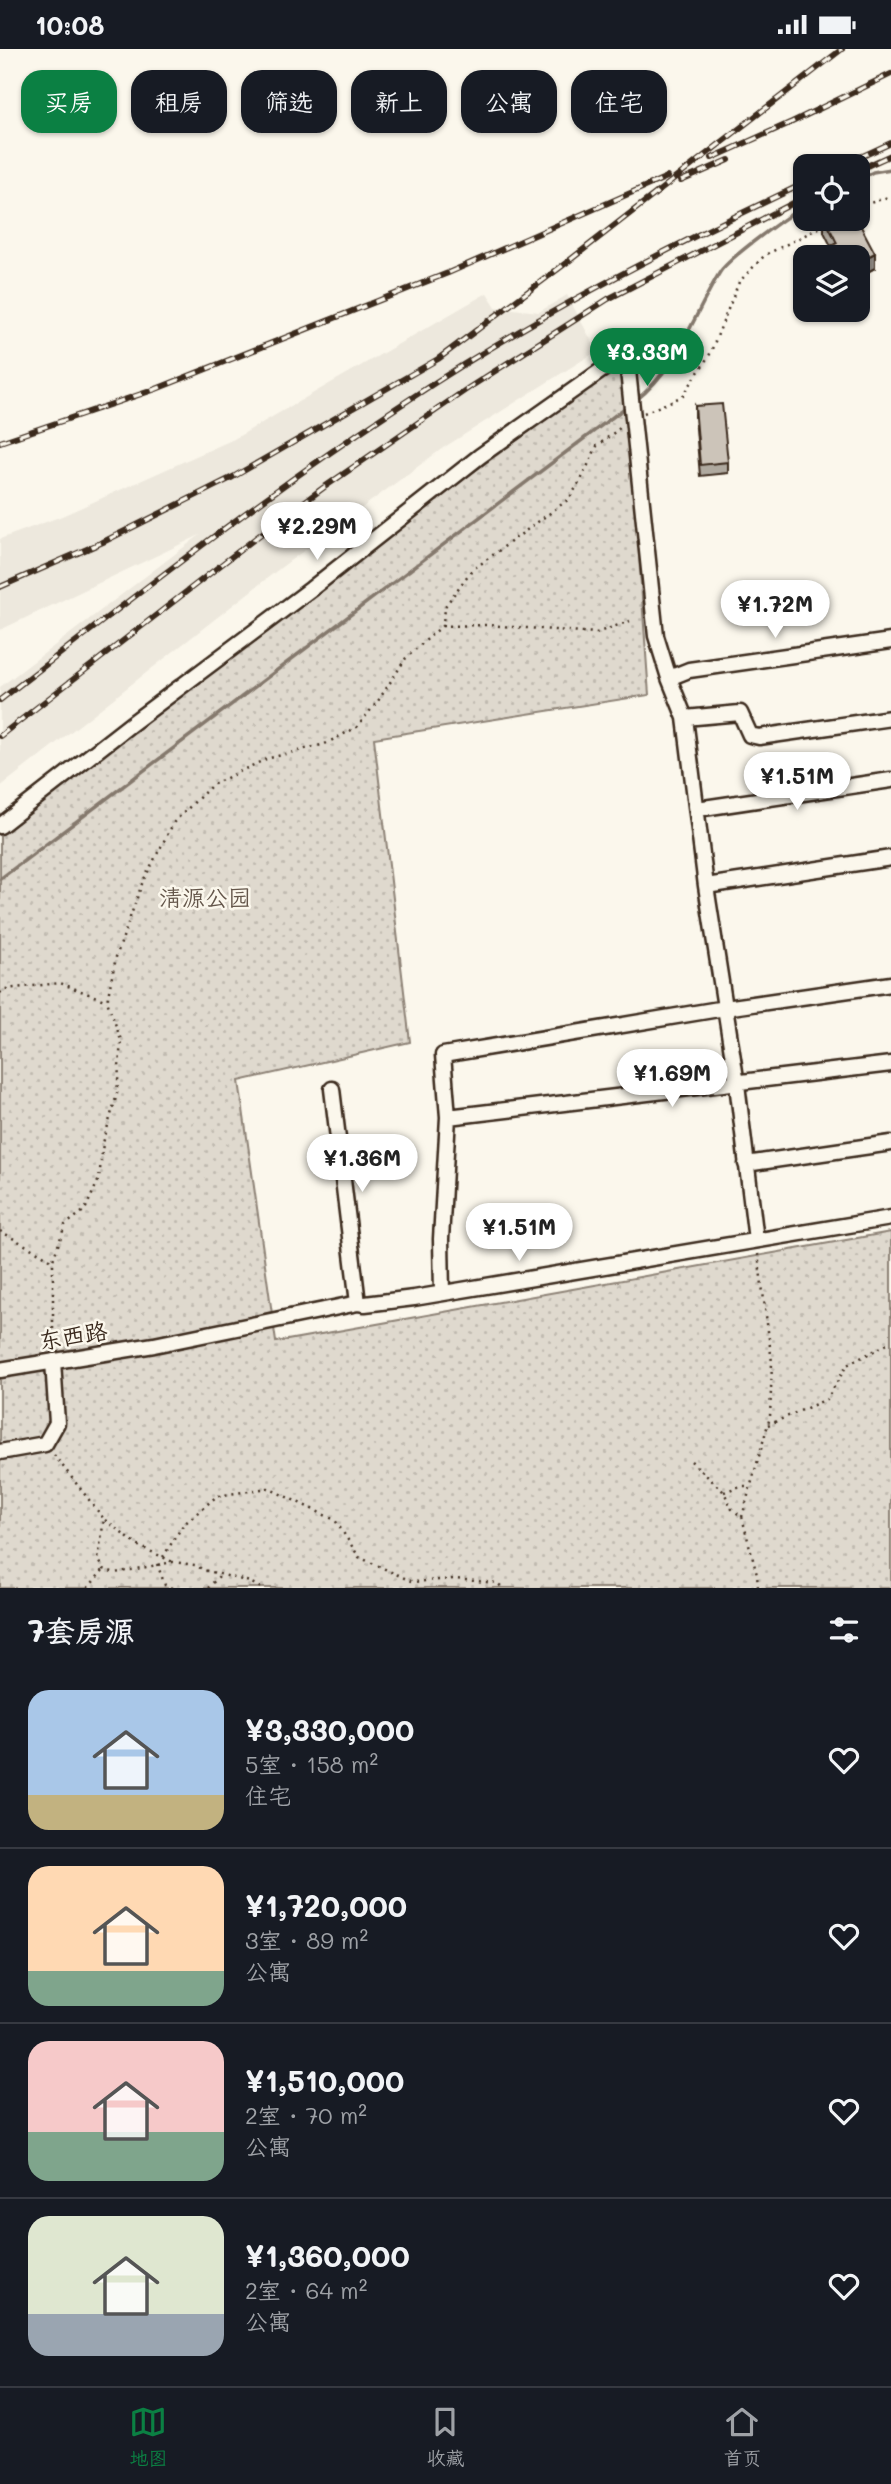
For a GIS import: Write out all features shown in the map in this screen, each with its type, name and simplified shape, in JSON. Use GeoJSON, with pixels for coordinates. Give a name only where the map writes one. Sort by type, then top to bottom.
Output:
{"type":"FeatureCollection","features":[{"type":"Feature","properties":{"kind":"street"},"geometry":{"type":"LineString","coordinates":[[0,826],[311,589],[480,456],[612,363],[622,359],[627,361],[656,636],[668,678],[685,718],[706,886],[737,1084],[756,1240]]}},
{"type":"Feature","properties":{"kind":"street"},"geometry":{"type":"LineString","coordinates":[[668,678],[689,670],[891,641]]}},
{"type":"Feature","properties":{"kind":"street"},"geometry":{"type":"LineString","coordinates":[[685,718],[740,713],[750,735],[759,737],[891,718]]}},
{"type":"Feature","properties":{"kind":"street"},"geometry":{"type":"LineString","coordinates":[[697,809],[891,780]]}},
{"type":"Feature","properties":{"kind":"street"},"geometry":{"type":"LineString","coordinates":[[706,886],[891,858]]}},
{"type":"Feature","properties":{"kind":"street"},"geometry":{"type":"LineString","coordinates":[[442,1293],[441,1239],[448,1117],[443,1055],[725,1008],[891,984]]}},
{"type":"Feature","properties":{"kind":"street"},"geometry":{"type":"LineString","coordinates":[[448,1117],[891,1064]]}},
{"type":"Feature","properties":{"kind":"street"},"geometry":{"type":"LineString","coordinates":[[332,1089],[358,1303]]}},
{"type":"Feature","properties":{"kind":"street"},"geometry":{"type":"LineString","coordinates":[[746,1164],[891,1143]]}},
{"type":"Feature","properties":{"kind":"street","name":"东西路"},"geometry":{"type":"LineString","coordinates":[[0,1370],[154,1345],[358,1303],[442,1293],[891,1218]]}},
{"type":"Feature","properties":{"kind":"street"},"geometry":{"type":"LineString","coordinates":[[0,1452],[45,1444],[57,1423],[52,1361]]}},
{"type":"Feature","properties":{"kind":"path"},"geometry":{"type":"LineString","coordinates":[[870,203],[891,196]]}},
{"type":"Feature","properties":{"kind":"path"},"geometry":{"type":"LineString","coordinates":[[52,1361],[53,1260],[65,1225],[85,1210],[99,1179],[103,1143],[117,1094],[121,1040],[107,1001],[116,957],[143,881],[174,822],[212,785],[266,759],[325,744],[358,727],[406,658],[442,626],[446,605],[471,571],[569,499],[582,480],[597,446],[632,416],[683,396],[710,354],[739,282],[765,255],[812,231]]}},
{"type":"Feature","properties":{"kind":"path"},"geometry":{"type":"LineString","coordinates":[[442,626],[486,625],[596,632],[631,621]]}},
{"type":"Feature","properties":{"kind":"path"},"geometry":{"type":"LineString","coordinates":[[0,993],[5,989],[60,983],[107,1001]]}},
{"type":"Feature","properties":{"kind":"path"},"geometry":{"type":"LineString","coordinates":[[0,1231],[53,1260]]}},
{"type":"Feature","properties":{"kind":"path"},"geometry":{"type":"LineString","coordinates":[[756,1240],[772,1362],[768,1425],[742,1517],[758,1588]]}},
{"type":"Feature","properties":{"kind":"path"},"geometry":{"type":"LineString","coordinates":[[768,1425],[827,1399],[847,1365],[891,1342]]}},
{"type":"Feature","properties":{"kind":"path"},"geometry":{"type":"LineString","coordinates":[[45,1444],[104,1519],[137,1545],[173,1562],[250,1582],[261,1588]]}},
{"type":"Feature","properties":{"kind":"path"},"geometry":{"type":"LineString","coordinates":[[691,1461],[724,1492],[732,1509],[742,1517]]}},
{"type":"Feature","properties":{"kind":"path"},"geometry":{"type":"LineString","coordinates":[[724,1492],[740,1486],[750,1486]]}},
{"type":"Feature","properties":{"kind":"path"},"geometry":{"type":"LineString","coordinates":[[163,1557],[183,1525],[217,1496],[268,1488],[335,1520],[359,1557],[413,1582],[454,1579],[497,1583],[503,1588]]}},
{"type":"Feature","properties":{"kind":"path"},"geometry":{"type":"LineString","coordinates":[[104,1519],[97,1559],[104,1569],[115,1573],[173,1562]]}},
{"type":"Feature","properties":{"kind":"path"},"geometry":{"type":"LineString","coordinates":[[157,1565],[165,1585],[172,1588]]}},
{"type":"Feature","properties":{"kind":"path"},"geometry":{"type":"LineString","coordinates":[[88,1588],[104,1569]]}},
{"type":"Feature","properties":{"kind":"path"},"geometry":{"type":"LineString","coordinates":[[208,1588],[220,1574]]}},
{"type":"Feature","properties":{"kind":"shaded area"},"geometry":{"type":"Polygon","coordinates":[[[487,293],[496,307],[539,312],[567,295],[597,351],[443,448],[279,569],[0,787],[0,687],[200,535],[0,630],[0,539],[62,516],[234,439],[487,293]]]}},
{"type":"Feature","properties":{"kind":"green space","name":"清源公园"},"geometry":{"type":"Polygon","coordinates":[[[625,362],[649,695],[374,738],[410,1042],[239,1081],[276,1342],[891,1232],[891,1588],[0,1588],[0,815],[625,362]]]}},
{"type":"Feature","properties":{"kind":"building"},"geometry":{"type":"Polygon","coordinates":[[[831,231],[863,231],[875,253],[870,256],[870,245],[833,245],[837,243],[831,231]]]}},
{"type":"Feature","properties":{"kind":"building"},"geometry":{"type":"Polygon","coordinates":[[[722,404],[728,462],[700,465],[695,406],[722,404]]]}},
{"type":"Feature","properties":{"kind":"waterway"},"geometry":{"type":"LineString","coordinates":[[870,174],[891,169]]}},
{"type":"Feature","properties":{"kind":"waterway"},"geometry":{"type":"LineString","coordinates":[[635,401],[650,388],[674,357],[720,272],[735,257],[793,214]]}},
{"type":"Feature","properties":{"kind":"waterway"},"geometry":{"type":"LineString","coordinates":[[0,879],[626,407]]}},
{"type":"Feature","properties":{"kind":"railway"},"geometry":{"type":"LineString","coordinates":[[0,587],[103,542],[233,477],[438,359],[842,49]]}},
{"type":"Feature","properties":{"kind":"railway"},"geometry":{"type":"LineString","coordinates":[[712,158],[891,74]]}},
{"type":"Feature","properties":{"kind":"railway"},"geometry":{"type":"LineString","coordinates":[[867,154],[891,143]]}},
{"type":"Feature","properties":{"kind":"railway"},"geometry":{"type":"LineString","coordinates":[[870,165],[891,155]]}},
{"type":"Feature","properties":{"kind":"railway"},"geometry":{"type":"LineString","coordinates":[[681,181],[729,160]]}},
{"type":"Feature","properties":{"kind":"railway"},"geometry":{"type":"LineString","coordinates":[[0,442],[156,389],[448,273],[667,177]]}},
{"type":"Feature","properties":{"kind":"railway"},"geometry":{"type":"LineString","coordinates":[[0,700],[305,470],[457,369],[603,284],[793,189]]}},
{"type":"Feature","properties":{"kind":"railway"},"geometry":{"type":"LineString","coordinates":[[0,736],[257,537],[470,387],[608,299],[793,203]]}}]}
